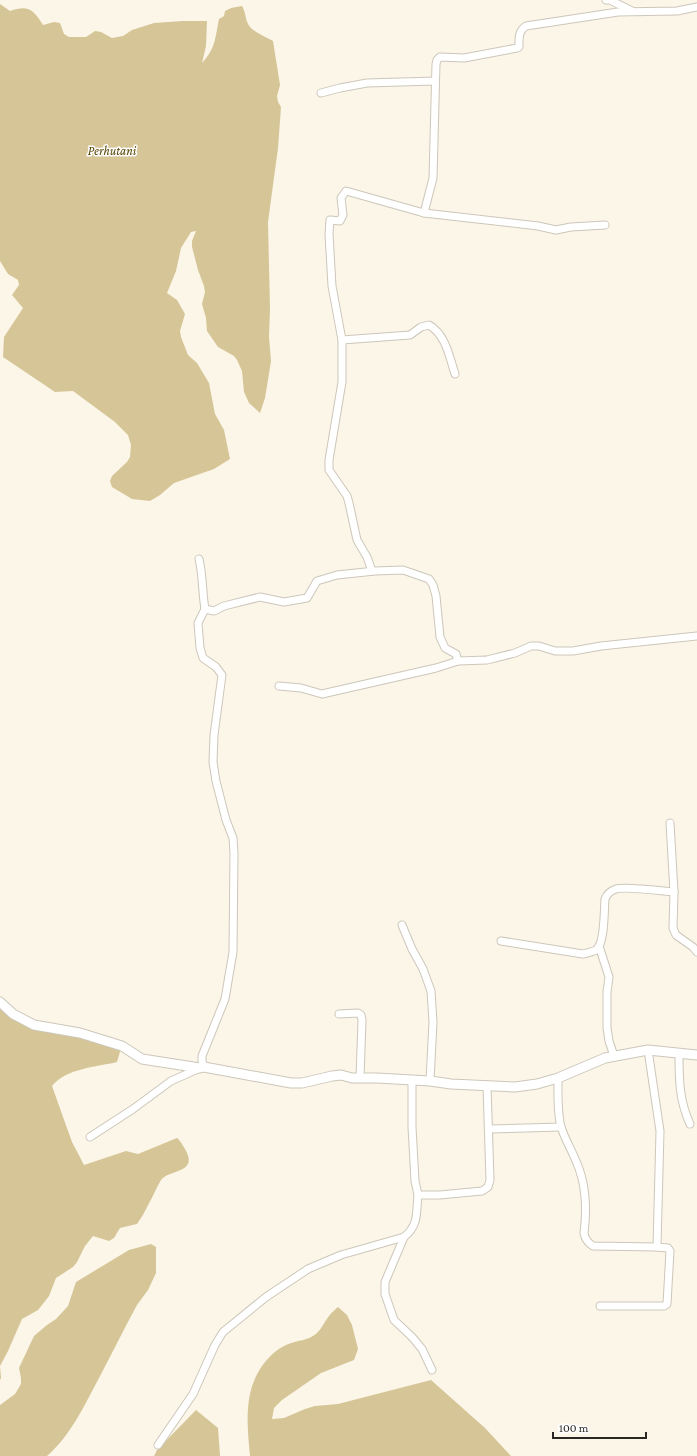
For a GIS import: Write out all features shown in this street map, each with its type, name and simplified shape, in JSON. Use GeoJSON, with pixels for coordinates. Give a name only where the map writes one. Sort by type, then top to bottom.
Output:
{"type":"FeatureCollection","features":[{"type":"Feature","properties":{"kind":"street"},"geometry":{"type":"LineString","coordinates":[[606,0],[610,0],[632,11]]}},
{"type":"Feature","properties":{"kind":"street"},"geometry":{"type":"LineString","coordinates":[[424,213],[433,178],[435,81],[436,64],[440,57],[464,58],[517,48],[519,47],[518,39],[521,31],[526,26],[586,16],[632,11],[677,11],[697,7]]}},
{"type":"Feature","properties":{"kind":"street"},"geometry":{"type":"LineString","coordinates":[[321,94],[340,88],[367,83],[435,81]]}},
{"type":"Feature","properties":{"kind":"street"},"geometry":{"type":"LineString","coordinates":[[372,571],[357,540],[347,496],[329,470],[328,460],[342,382],[342,340],[332,286],[329,234],[330,220],[340,221],[342,215],[341,198],[346,191],[424,213],[538,226],[556,230],[571,227],[605,225]]}},
{"type":"Feature","properties":{"kind":"street"},"geometry":{"type":"LineString","coordinates":[[342,340],[410,335],[421,327],[429,325],[435,329],[446,347],[455,374]]}},
{"type":"Feature","properties":{"kind":"street"},"geometry":{"type":"LineString","coordinates":[[199,559],[202,572],[202,591],[205,609],[198,623],[200,648],[203,658],[216,667],[222,675],[214,735],[213,762],[216,780],[232,838],[234,853],[235,915],[234,952],[225,999],[202,1056],[202,1067]]}},
{"type":"Feature","properties":{"kind":"street"},"geometry":{"type":"LineString","coordinates":[[205,609],[214,611],[224,606],[260,597],[284,602],[307,598],[317,581],[337,575],[372,571],[403,570],[429,579],[434,585],[440,637],[445,648],[456,654],[458,661]]}},
{"type":"Feature","properties":{"kind":"street"},"geometry":{"type":"LineString","coordinates":[[278,686],[301,688],[322,694],[436,668],[458,661],[487,660],[531,646],[539,646],[555,651],[573,651],[601,646],[697,636]]}},
{"type":"Feature","properties":{"kind":"street"},"geometry":{"type":"LineString","coordinates":[[670,823],[674,892],[673,928],[676,935],[693,946],[697,952]]}},
{"type":"Feature","properties":{"kind":"street"},"geometry":{"type":"LineString","coordinates":[[501,941],[583,954],[596,950],[599,946],[601,941],[605,899],[610,891],[621,888],[674,892]]}},
{"type":"Feature","properties":{"kind":"street"},"geometry":{"type":"LineString","coordinates":[[402,925],[412,949],[423,969],[431,991],[433,1022],[430,1081]]}},
{"type":"Feature","properties":{"kind":"street"},"geometry":{"type":"LineString","coordinates":[[599,946],[609,977],[607,992],[607,1028],[609,1041],[614,1056]]}},
{"type":"Feature","properties":{"kind":"street"},"geometry":{"type":"LineString","coordinates":[[0,1002],[13,1014],[34,1025],[80,1033],[122,1046],[142,1059],[202,1067],[292,1084],[336,1076],[515,1087],[537,1084],[558,1078],[597,1061],[614,1056],[648,1050],[697,1055]]}},
{"type":"Feature","properties":{"kind":"street"},"geometry":{"type":"LineString","coordinates":[[339,1014],[358,1013],[361,1015],[360,1078]]}},
{"type":"Feature","properties":{"kind":"street"},"geometry":{"type":"LineString","coordinates":[[648,1050],[660,1131],[657,1247]]}},
{"type":"Feature","properties":{"kind":"street"},"geometry":{"type":"LineString","coordinates":[[679,1053],[680,1090],[685,1113],[690,1124]]}},
{"type":"Feature","properties":{"kind":"street"},"geometry":{"type":"LineString","coordinates":[[90,1137],[133,1109],[171,1081],[202,1067]]}},
{"type":"Feature","properties":{"kind":"street"},"geometry":{"type":"LineString","coordinates":[[558,1078],[558,1111],[561,1127],[568,1147],[576,1162],[586,1199],[584,1233],[588,1243],[593,1246],[657,1247],[668,1248],[670,1250],[666,1305],[600,1306]]}},
{"type":"Feature","properties":{"kind":"street"},"geometry":{"type":"LineString","coordinates":[[158,1445],[193,1394],[215,1345],[223,1332],[266,1297],[308,1269],[340,1255],[404,1237],[412,1231],[415,1222],[418,1195],[415,1181],[412,1127],[412,1080]]}},
{"type":"Feature","properties":{"kind":"street"},"geometry":{"type":"LineString","coordinates":[[418,1195],[440,1196],[482,1191],[488,1187],[490,1180],[487,1086]]}},
{"type":"Feature","properties":{"kind":"street"},"geometry":{"type":"LineString","coordinates":[[489,1129],[561,1127]]}},
{"type":"Feature","properties":{"kind":"street"},"geometry":{"type":"LineString","coordinates":[[404,1237],[385,1282],[385,1294],[394,1320],[422,1349],[432,1370]]}},
{"type":"Feature","properties":{"kind":"green space","name":"Perhutani"},"geometry":{"type":"Polygon","coordinates":[[[0,4],[10,11],[21,8],[30,10],[36,15],[43,25],[54,22],[60,23],[64,34],[69,37],[86,37],[95,31],[101,32],[112,38],[123,36],[132,30],[154,23],[207,21],[206,46],[202,63],[207,58],[216,37],[219,19],[224,16],[225,11],[231,8],[242,6],[250,27],[273,41],[280,85],[277,96],[281,107],[278,148],[268,222],[270,308],[269,337],[271,361],[265,398],[260,413],[249,403],[244,392],[242,371],[237,360],[234,356],[218,347],[207,331],[206,318],[202,304],[205,292],[204,286],[192,247],[192,241],[196,231],[191,232],[181,248],[176,271],[167,293],[177,300],[185,314],[180,331],[181,337],[188,355],[197,363],[209,383],[215,414],[224,430],[230,459],[214,469],[174,483],[150,501],[132,499],[112,487],[110,481],[112,476],[127,462],[130,457],[131,445],[128,435],[115,422],[73,391],[55,392],[3,357],[4,337],[23,308],[12,295],[19,285],[18,280],[8,274],[0,261],[0,4]]]}},
{"type":"Feature","properties":{"kind":"green space"},"geometry":{"type":"Polygon","coordinates":[[[0,1005],[11,1016],[121,1048],[117,1062],[82,1069],[66,1075],[52,1086],[72,1142],[84,1165],[126,1151],[138,1154],[177,1138],[182,1143],[189,1159],[185,1168],[169,1174],[161,1180],[137,1224],[120,1228],[114,1238],[109,1241],[93,1236],[85,1246],[73,1267],[56,1278],[49,1296],[38,1310],[22,1319],[0,1366],[0,1005]]]}},
{"type":"Feature","properties":{"kind":"green space"},"geometry":{"type":"Polygon","coordinates":[[[151,1244],[156,1247],[156,1273],[148,1290],[137,1305],[88,1399],[63,1439],[47,1456],[0,1456],[0,1405],[15,1394],[21,1384],[19,1368],[34,1336],[56,1319],[68,1306],[76,1282],[129,1250],[151,1244]]]}},
{"type":"Feature","properties":{"kind":"green space"},"geometry":{"type":"Polygon","coordinates":[[[338,1307],[347,1315],[352,1325],[358,1349],[354,1360],[321,1373],[282,1400],[274,1408],[272,1419],[284,1418],[315,1406],[338,1404],[431,1380],[485,1428],[511,1456],[250,1456],[248,1407],[253,1384],[258,1372],[267,1360],[280,1348],[290,1343],[314,1336],[338,1307]]]}},
{"type":"Feature","properties":{"kind":"green space"},"geometry":{"type":"Polygon","coordinates":[[[196,1410],[218,1428],[220,1456],[154,1456],[157,1450],[196,1410]]]}}]}
